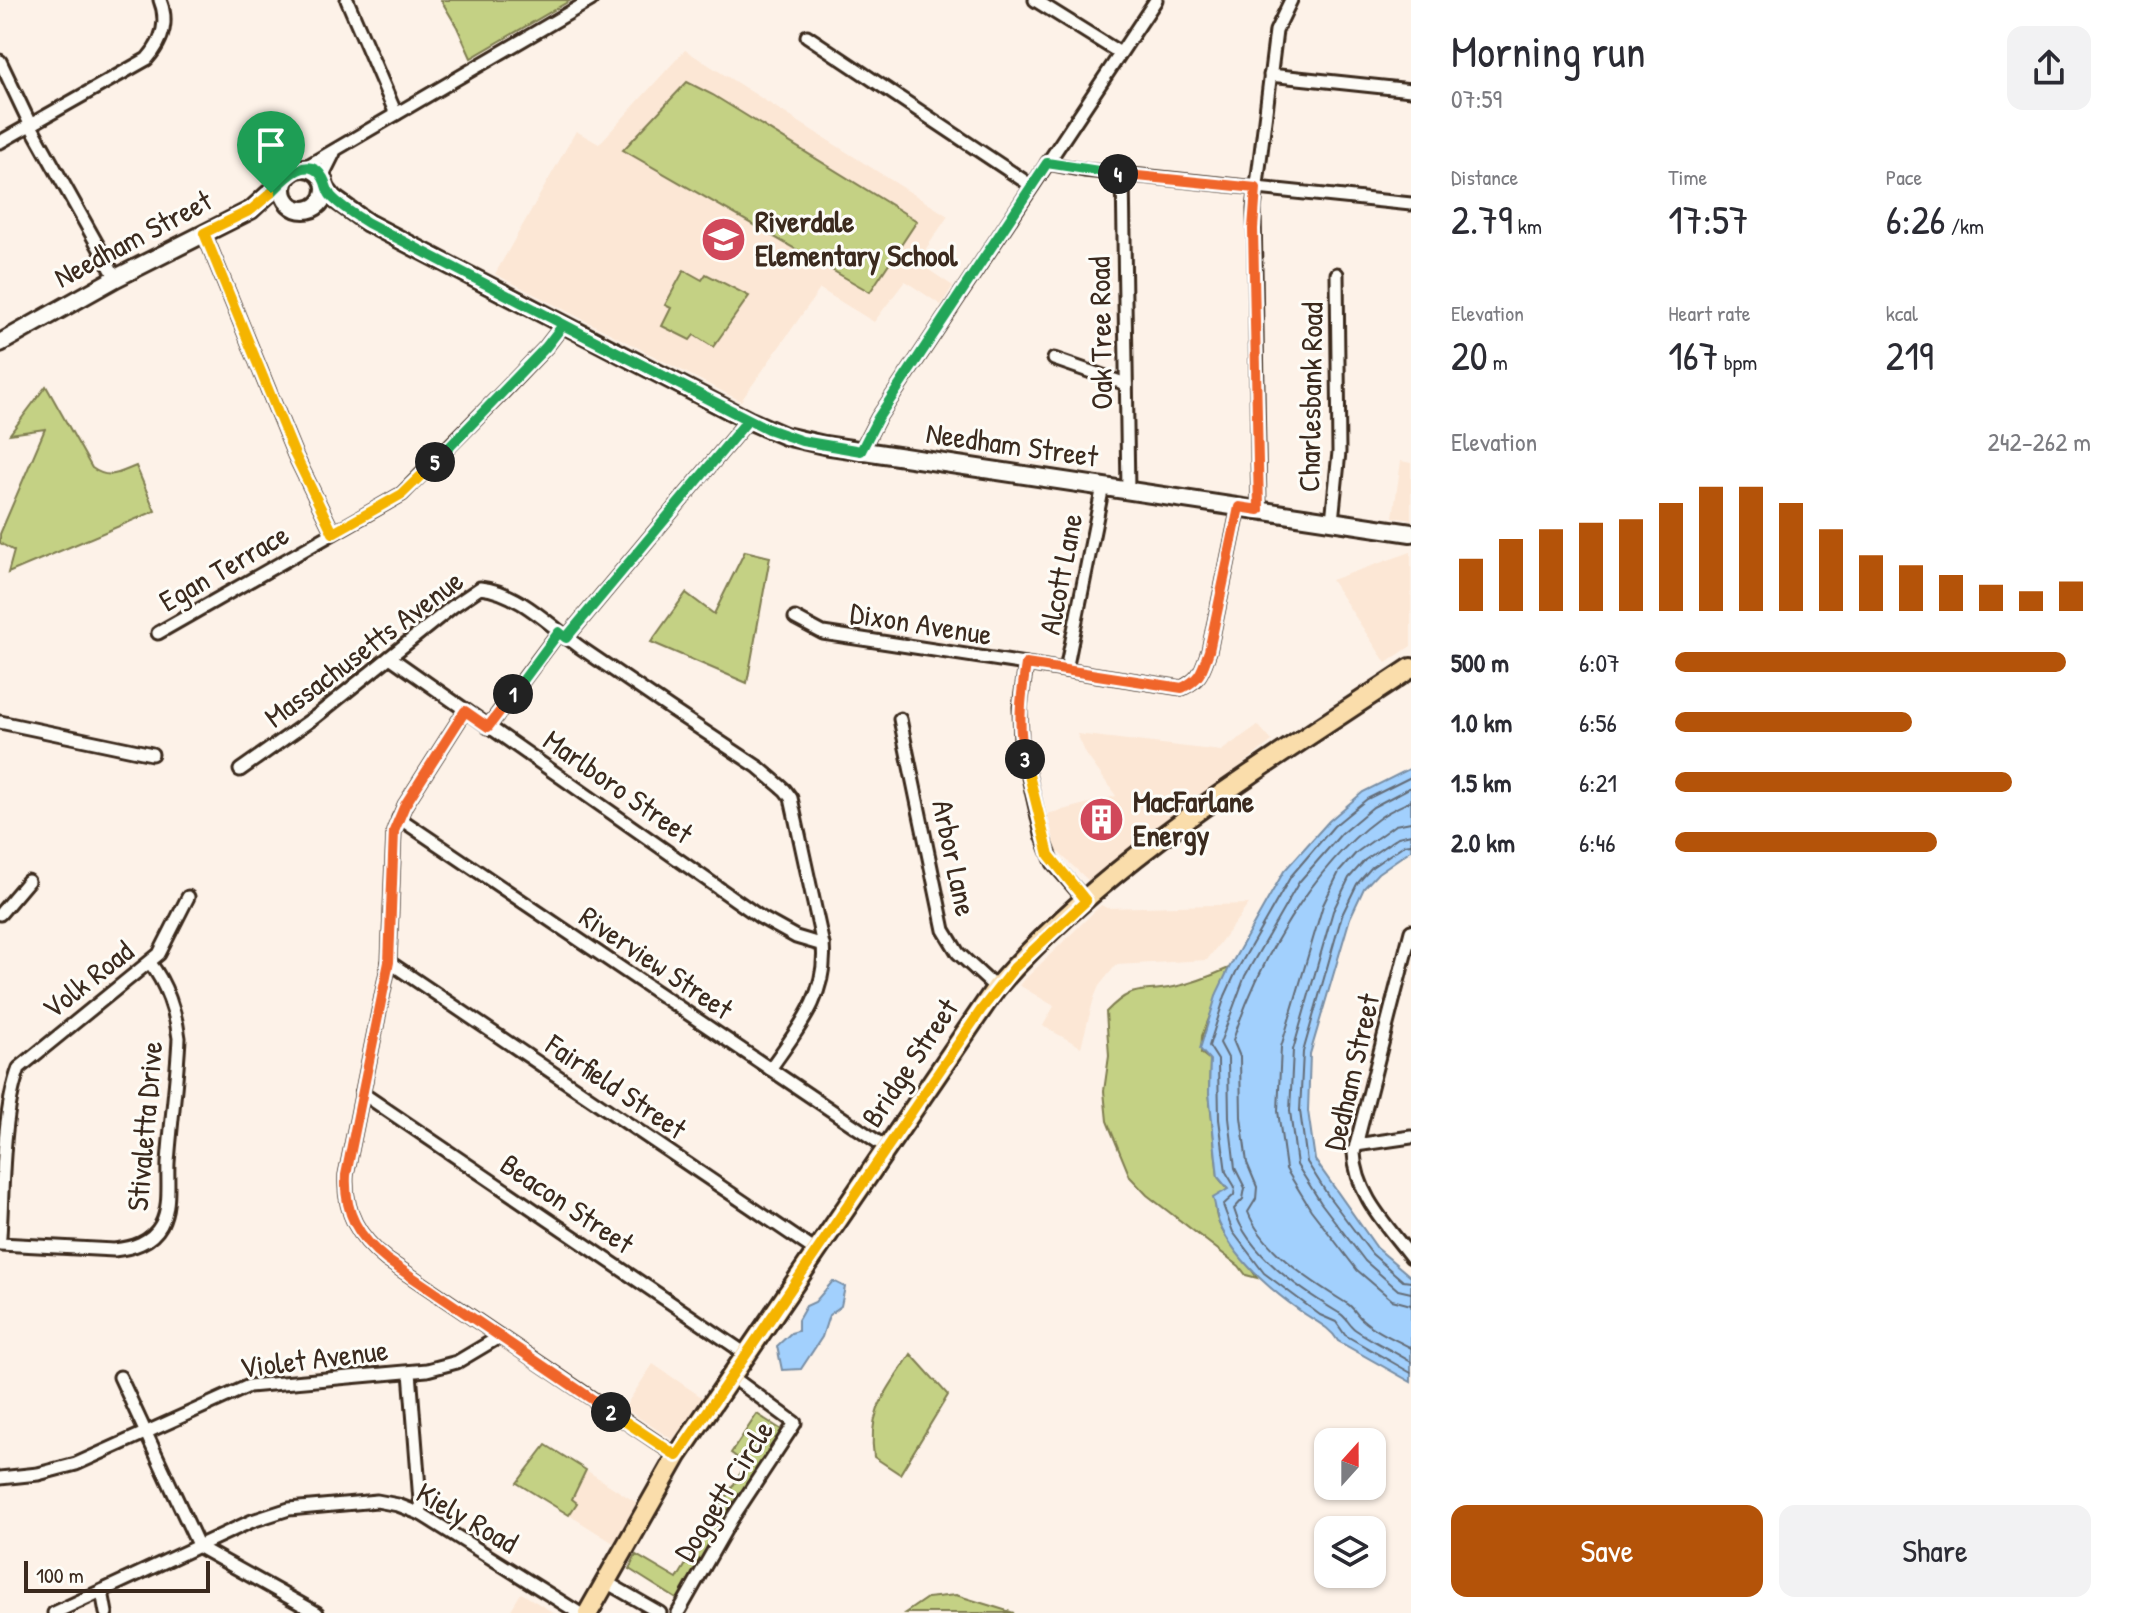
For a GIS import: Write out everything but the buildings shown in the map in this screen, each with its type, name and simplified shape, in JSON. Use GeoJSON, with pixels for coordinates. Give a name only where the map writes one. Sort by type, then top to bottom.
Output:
{"type":"FeatureCollection","features":[{"type":"Feature","properties":{"kind":"main road"},"geometry":{"type":"LineString","coordinates":[[304,168],[318,172],[324,183],[322,202],[312,209],[300,210],[290,205],[283,189],[286,178],[297,169],[304,168]]}},
{"type":"Feature","properties":{"kind":"main road","name":"Needham Street"},"geometry":{"type":"LineString","coordinates":[[0,343],[116,278],[251,210],[286,178]]}},
{"type":"Feature","properties":{"kind":"main road","name":"Needham Street"},"geometry":{"type":"LineString","coordinates":[[324,183],[333,198],[368,223]]}},
{"type":"Feature","properties":{"kind":"main road","name":"Needham Street"},"geometry":{"type":"LineString","coordinates":[[251,210],[290,205]]}},
{"type":"Feature","properties":{"kind":"main road","name":"Needham Street"},"geometry":{"type":"LineString","coordinates":[[312,209],[345,214],[368,223],[748,420],[802,441],[1411,533]]}},
{"type":"Feature","properties":{"kind":"main road","name":"Bridge Street"},"geometry":{"type":"LineString","coordinates":[[588,1613],[677,1456],[996,988],[1130,861],[1181,822],[1411,668]]}},
{"type":"Feature","properties":{"kind":"street"},"geometry":{"type":"LineString","coordinates":[[0,142],[147,59],[158,45],[164,29],[164,11],[160,0]]}},
{"type":"Feature","properties":{"kind":"street"},"geometry":{"type":"LineString","coordinates":[[347,0],[396,114]]}},
{"type":"Feature","properties":{"kind":"street"},"geometry":{"type":"LineString","coordinates":[[304,168],[591,0]]}},
{"type":"Feature","properties":{"kind":"street"},"geometry":{"type":"LineString","coordinates":[[1035,0],[1120,53]]}},
{"type":"Feature","properties":{"kind":"street"},"geometry":{"type":"LineString","coordinates":[[861,451],[878,418],[1156,0]]}},
{"type":"Feature","properties":{"kind":"street"},"geometry":{"type":"LineString","coordinates":[[1259,510],[1253,229],[1278,24],[1291,0]]}},
{"type":"Feature","properties":{"kind":"street"},"geometry":{"type":"LineString","coordinates":[[807,36],[1032,186]]}},
{"type":"Feature","properties":{"kind":"street"},"geometry":{"type":"LineString","coordinates":[[0,61],[30,124],[116,278]]}},
{"type":"Feature","properties":{"kind":"street"},"geometry":{"type":"LineString","coordinates":[[1270,75],[1411,90]]}},
{"type":"Feature","properties":{"kind":"street"},"geometry":{"type":"LineString","coordinates":[[324,183],[334,152]]}},
{"type":"Feature","properties":{"kind":"street"},"geometry":{"type":"LineString","coordinates":[[1047,163],[1123,175],[1411,204]]}},
{"type":"Feature","properties":{"kind":"street","name":"Oak Tree Road"},"geometry":{"type":"LineString","coordinates":[[1123,175],[1128,490]]}},
{"type":"Feature","properties":{"kind":"street"},"geometry":{"type":"LineString","coordinates":[[204,233],[295,455],[333,533]]}},
{"type":"Feature","properties":{"kind":"street","name":"Charlesbank Road"},"geometry":{"type":"LineString","coordinates":[[1332,521],[1339,452],[1337,274]]}},
{"type":"Feature","properties":{"kind":"street","name":"Egan Terrace"},"geometry":{"type":"LineString","coordinates":[[158,633],[389,502],[413,484],[526,369],[563,325]]}},
{"type":"Feature","properties":{"kind":"street"},"geometry":{"type":"LineString","coordinates":[[1054,359],[1126,384]]}},
{"type":"Feature","properties":{"kind":"street"},"geometry":{"type":"LineString","coordinates":[[488,727],[562,635],[748,420]]}},
{"type":"Feature","properties":{"kind":"street","name":"Alcott Lane"},"geometry":{"type":"LineString","coordinates":[[1066,670],[1103,486]]}},
{"type":"Feature","properties":{"kind":"street","name":"Dixon Avenue"},"geometry":{"type":"LineString","coordinates":[[795,618],[823,633],[1182,688],[1194,682],[1202,671],[1209,651],[1239,507]]}},
{"type":"Feature","properties":{"kind":"street","name":"Massachusetts Avenue"},"geometry":{"type":"LineString","coordinates":[[240,770],[315,717],[480,588],[516,600],[562,635],[758,767],[791,798],[825,965],[822,982],[803,1021],[770,1069]]}},
{"type":"Feature","properties":{"kind":"street","name":"Marlboro Street"},"geometry":{"type":"LineString","coordinates":[[390,657],[760,917],[796,937],[823,945]]}},
{"type":"Feature","properties":{"kind":"street"},"geometry":{"type":"LineString","coordinates":[[1026,664],[1020,707],[1021,742],[1042,835],[1053,863],[1086,901]]}},
{"type":"Feature","properties":{"kind":"street"},"geometry":{"type":"LineString","coordinates":[[465,711],[399,818],[392,845],[389,962],[345,1191],[347,1205],[359,1233],[387,1260],[677,1456]]}},
{"type":"Feature","properties":{"kind":"street","name":"Arbor Lane"},"geometry":{"type":"LineString","coordinates":[[900,719],[944,930],[958,953],[996,988]]}},
{"type":"Feature","properties":{"kind":"street"},"geometry":{"type":"LineString","coordinates":[[0,722],[152,754]]}},
{"type":"Feature","properties":{"kind":"street","name":"Riverview Street"},"geometry":{"type":"LineString","coordinates":[[399,818],[887,1148]]}},
{"type":"Feature","properties":{"kind":"street"},"geometry":{"type":"LineString","coordinates":[[0,914],[28,881]]}},
{"type":"Feature","properties":{"kind":"street","name":"Volk Road"},"geometry":{"type":"LineString","coordinates":[[0,1237],[6,1146],[14,1081],[19,1068],[45,1044],[150,963],[166,944],[188,897]]}},
{"type":"Feature","properties":{"kind":"street","name":"Dedham Street"},"geometry":{"type":"LineString","coordinates":[[1411,931],[1356,1145],[1355,1172],[1370,1205],[1411,1257]]}},
{"type":"Feature","properties":{"kind":"street","name":"Fairfield Street"},"geometry":{"type":"LineString","coordinates":[[389,962],[816,1251]]}},
{"type":"Feature","properties":{"kind":"street","name":"Stivaletta Drive"},"geometry":{"type":"LineString","coordinates":[[0,1244],[114,1250],[132,1248],[147,1240],[161,1226],[167,1204],[179,1038],[158,973],[150,963]]}},
{"type":"Feature","properties":{"kind":"street","name":"Beacon Street"},"geometry":{"type":"LineString","coordinates":[[362,1093],[746,1354]]}},
{"type":"Feature","properties":{"kind":"street"},"geometry":{"type":"LineString","coordinates":[[1356,1145],[1411,1137]]}},
{"type":"Feature","properties":{"kind":"street","name":"Violet Avenue"},"geometry":{"type":"LineString","coordinates":[[0,1478],[57,1471],[249,1386],[410,1372],[457,1362],[499,1337]]}},
{"type":"Feature","properties":{"kind":"street"},"geometry":{"type":"LineString","coordinates":[[410,1372],[421,1514]]}},
{"type":"Feature","properties":{"kind":"street","name":"Doggett Circle"},"geometry":{"type":"LineString","coordinates":[[678,1613],[736,1511],[795,1423],[731,1376]]}},
{"type":"Feature","properties":{"kind":"street"},"geometry":{"type":"LineString","coordinates":[[120,1377],[199,1547],[317,1613]]}},
{"type":"Feature","properties":{"kind":"street","name":"Kiely Road"},"geometry":{"type":"LineString","coordinates":[[54,1613],[252,1521],[304,1507],[377,1501],[421,1514],[579,1613]]}},
{"type":"Feature","properties":{"kind":"street"},"geometry":{"type":"LineString","coordinates":[[606,1582],[660,1613]]}},
{"type":"Feature","properties":{"kind":"street"},"geometry":{"type":"LineString","coordinates":[[102,1591],[106,1613]]}},
{"type":"Feature","properties":{"kind":"shaded area","name":"Riverdale Elementary School"},"geometry":{"type":"Polygon","coordinates":[[[685,50],[948,216],[917,262],[953,286],[941,305],[905,281],[874,322],[820,289],[741,401],[495,274],[576,131],[599,144],[685,50]]]}},
{"type":"Feature","properties":{"kind":"shaded area"},"geometry":{"type":"Polygon","coordinates":[[[1401,461],[1411,463],[1411,520],[1393,517],[1401,461]]]}},
{"type":"Feature","properties":{"kind":"shaded area"},"geometry":{"type":"Polygon","coordinates":[[[1411,552],[1411,646],[1386,663],[1331,580],[1411,552]]]}},
{"type":"Feature","properties":{"kind":"shaded area"},"geometry":{"type":"Polygon","coordinates":[[[1258,725],[1272,741],[1092,884],[1056,850],[1047,814],[1116,796],[1086,754],[1077,734],[1221,751],[1258,725]]]}},
{"type":"Feature","properties":{"kind":"shaded area"},"geometry":{"type":"Polygon","coordinates":[[[1249,904],[1207,960],[1116,965],[1099,986],[1081,1047],[1043,1026],[1054,1006],[1019,985],[1101,905],[1107,908],[1249,904]]]}},
{"type":"Feature","properties":{"kind":"shaded area"},"geometry":{"type":"Polygon","coordinates":[[[653,1364],[703,1398],[673,1440],[624,1408],[653,1364]]]}},
{"type":"Feature","properties":{"kind":"shaded area"},"geometry":{"type":"Polygon","coordinates":[[[586,1470],[637,1503],[615,1544],[569,1515],[577,1503],[572,1499],[586,1470]]]}},
{"type":"Feature","properties":{"kind":"shaded area"},"geometry":{"type":"Polygon","coordinates":[[[521,1593],[554,1613],[509,1613],[521,1593]]]}},
{"type":"Feature","properties":{"kind":"green space"},"geometry":{"type":"Polygon","coordinates":[[[441,0],[571,0],[471,58],[441,0]]]}},
{"type":"Feature","properties":{"kind":"green space"},"geometry":{"type":"Polygon","coordinates":[[[687,82],[917,221],[870,292],[623,150],[687,82]]]}},
{"type":"Feature","properties":{"kind":"green space"},"geometry":{"type":"Polygon","coordinates":[[[684,270],[702,280],[706,274],[749,296],[713,347],[694,335],[690,340],[662,326],[671,308],[665,305],[684,270]]]}},
{"type":"Feature","properties":{"kind":"green space"},"geometry":{"type":"Polygon","coordinates":[[[46,386],[92,468],[109,474],[136,466],[155,511],[8,573],[14,551],[0,543],[0,534],[45,429],[10,434],[46,386]]]}},
{"type":"Feature","properties":{"kind":"green space"},"geometry":{"type":"Polygon","coordinates":[[[745,551],[770,557],[747,683],[651,642],[686,593],[714,614],[745,551]]]}},
{"type":"Feature","properties":{"kind":"green space"},"geometry":{"type":"Polygon","coordinates":[[[1229,968],[1202,1036],[1201,1053],[1210,1060],[1209,1092],[1218,1177],[1228,1189],[1217,1197],[1217,1219],[1228,1240],[1257,1278],[1246,1275],[1239,1266],[1147,1195],[1130,1177],[1107,1121],[1104,1091],[1109,1056],[1106,1012],[1131,993],[1181,985],[1229,968]]]}},
{"type":"Feature","properties":{"kind":"green space"},"geometry":{"type":"Polygon","coordinates":[[[911,1354],[948,1395],[900,1474],[874,1457],[873,1426],[887,1390],[911,1354]]]}},
{"type":"Feature","properties":{"kind":"green space"},"geometry":{"type":"Polygon","coordinates":[[[757,1414],[785,1432],[680,1601],[629,1569],[636,1555],[677,1579],[746,1464],[731,1453],[757,1414]]]}},
{"type":"Feature","properties":{"kind":"green space"},"geometry":{"type":"Polygon","coordinates":[[[546,1445],[586,1470],[572,1499],[577,1503],[569,1515],[517,1483],[546,1445]]]}},
{"type":"Feature","properties":{"kind":"green space"},"geometry":{"type":"Polygon","coordinates":[[[956,1595],[1014,1613],[905,1613],[927,1598],[956,1595]]]}},
{"type":"Feature","properties":{"kind":"water"},"geometry":{"type":"Polygon","coordinates":[[[1411,768],[1411,850],[1378,873],[1364,888],[1350,918],[1310,1054],[1308,1111],[1315,1160],[1377,1248],[1411,1277],[1411,1382],[1338,1341],[1326,1328],[1264,1282],[1234,1249],[1219,1223],[1213,1198],[1228,1189],[1218,1177],[1209,1092],[1210,1060],[1200,1049],[1217,993],[1284,871],[1329,821],[1363,792],[1411,768]]]}},
{"type":"Feature","properties":{"kind":"water"},"geometry":{"type":"Polygon","coordinates":[[[833,1281],[845,1287],[841,1306],[829,1315],[822,1337],[801,1369],[782,1370],[777,1346],[791,1333],[798,1331],[798,1320],[806,1306],[815,1302],[833,1281]]]}},
{"type":"Feature","properties":{"kind":"place","name":"Riverdale Elementary School"},"geometry":{"type":"Point","coordinates":[724,239]}},
{"type":"Feature","properties":{"kind":"place","name":"MacFarlane Energy"},"geometry":{"type":"Point","coordinates":[1102,819]}},
{"type":"Feature","properties":{"kind":"route"},"geometry":{"type":"LineString","coordinates":[[271,193],[251,210],[204,233],[295,455],[333,533],[402,494],[546,347],[563,325],[715,404],[768,429],[802,441],[861,451],[878,418],[1047,163],[1084,170],[1256,188],[1253,229],[1259,510],[1239,507],[1209,651],[1202,671],[1194,682],[1182,688],[1026,664],[1019,725],[1042,835],[1053,863],[1086,901],[996,988],[677,1456],[371,1247],[352,1220],[345,1191],[346,1175],[386,983],[392,845],[394,831],[405,805],[465,711],[488,727],[559,632],[566,638],[748,420],[715,404],[368,223],[333,198],[318,172],[297,169],[271,193]]}}]}
